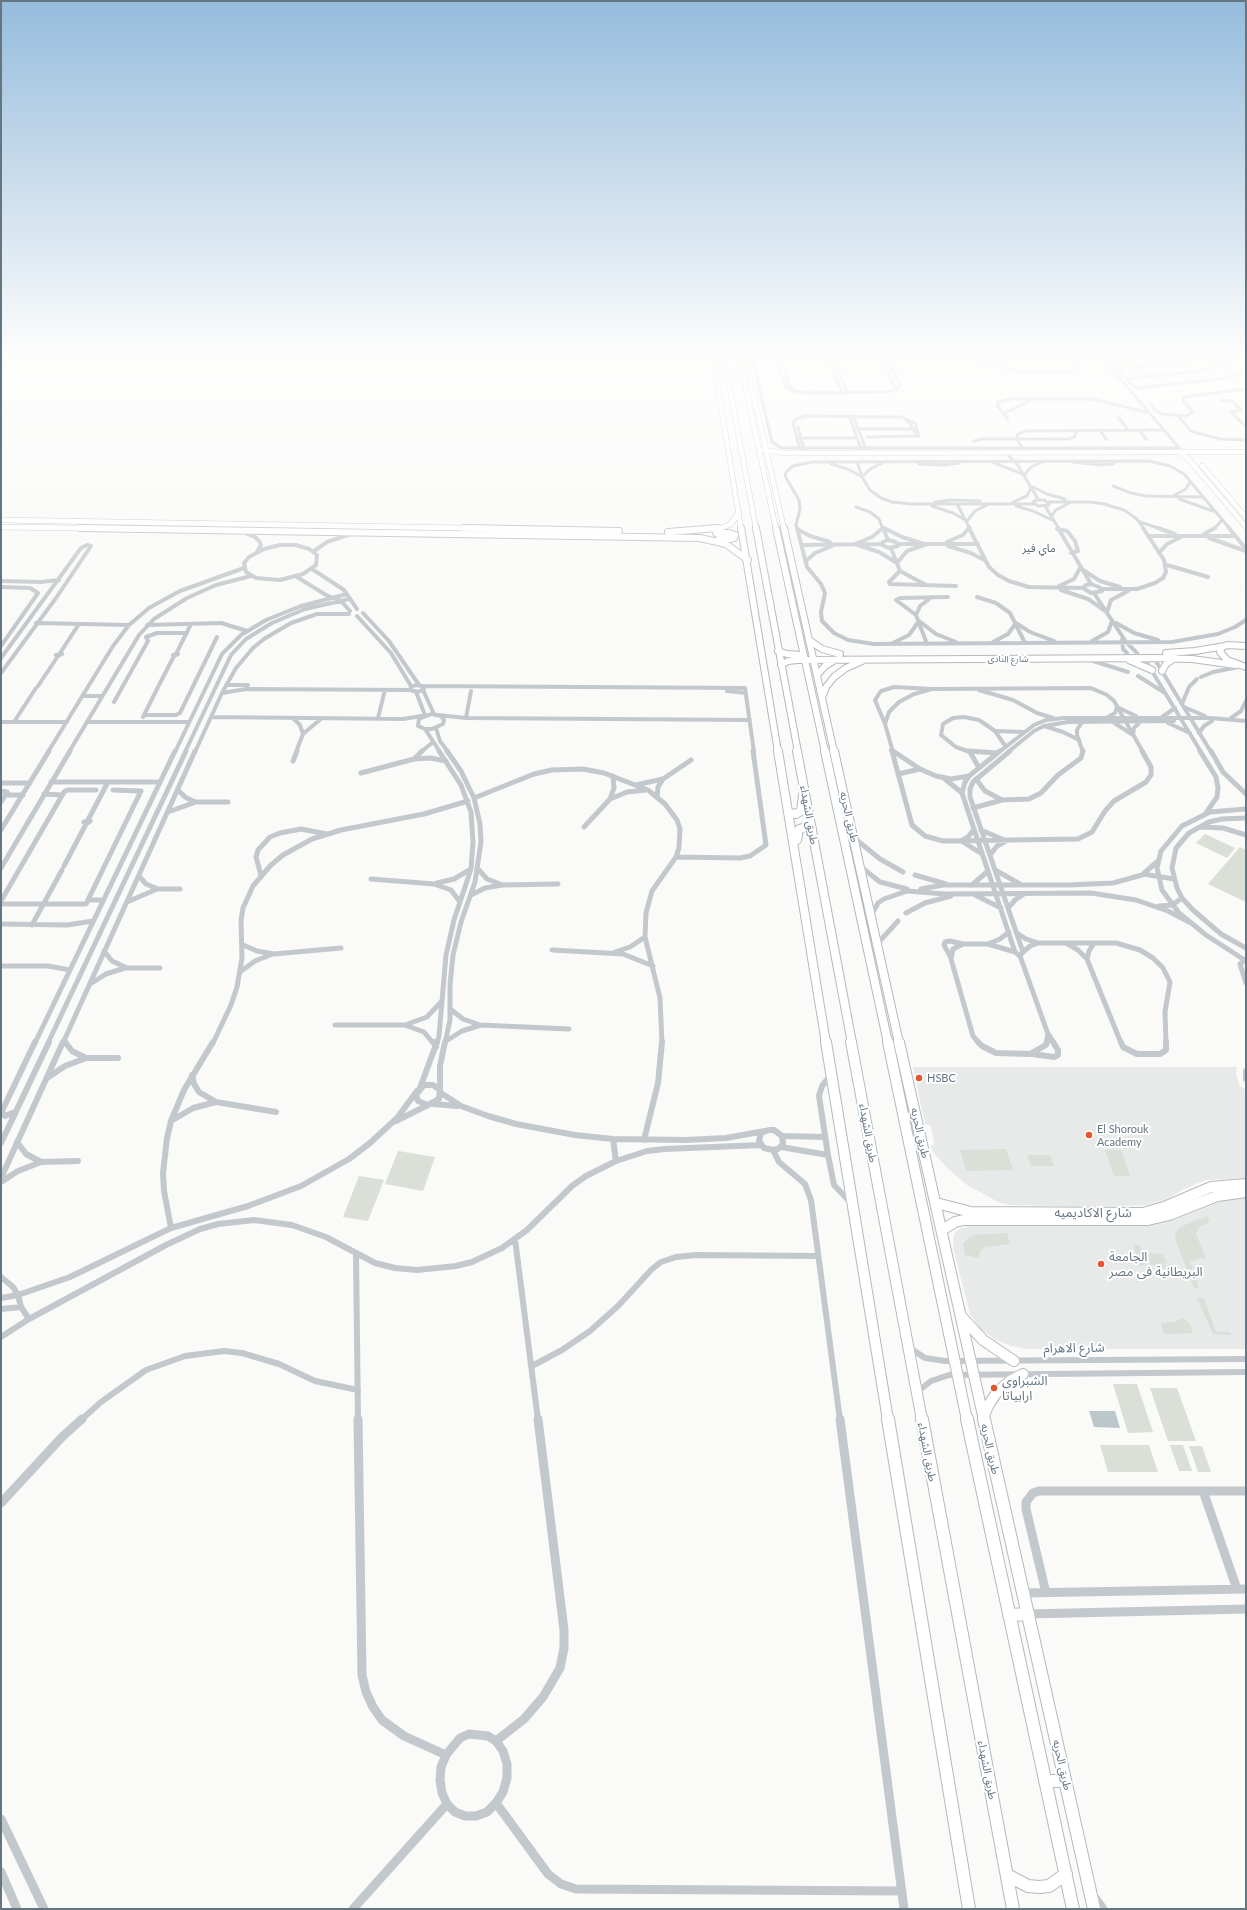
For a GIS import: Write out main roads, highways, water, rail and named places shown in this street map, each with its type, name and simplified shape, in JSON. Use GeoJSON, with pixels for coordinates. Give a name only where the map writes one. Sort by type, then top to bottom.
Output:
{"type":"FeatureCollection","features":[{"type":"Feature","properties":{"kind":"main road"},"geometry":{"type":"LineString","coordinates":[[1,520],[681,532],[711,530],[725,527],[733,522],[739,512]]}},
{"type":"Feature","properties":{"kind":"main road"},"geometry":{"type":"LineString","coordinates":[[1,526],[692,538],[707,539],[726,544],[748,560]]}},
{"type":"Feature","properties":{"kind":"main road"},"geometry":{"type":"LineString","coordinates":[[681,532],[699,534],[729,533],[735,537],[728,539],[710,537],[692,538]]}},
{"type":"Feature","properties":{"kind":"place","name":"HSBC"},"geometry":{"type":"Point","coordinates":[919,1078]}},
{"type":"Feature","properties":{"kind":"place","name":"El Shorouk Academy"},"geometry":{"type":"Point","coordinates":[1089,1135]}},
{"type":"Feature","properties":{"kind":"place","name":"الجامعة البريطانية فى مصر"},"geometry":{"type":"Point","coordinates":[1101,1264]}},
{"type":"Feature","properties":{"kind":"place","name":"الشبراوى ارابياتا"},"geometry":{"type":"Point","coordinates":[994,1388]}},
{"type":"Feature","properties":{"kind":"district","name":"ماي فير"},"geometry":{"type":"Point","coordinates":[1039,548]}}]}
